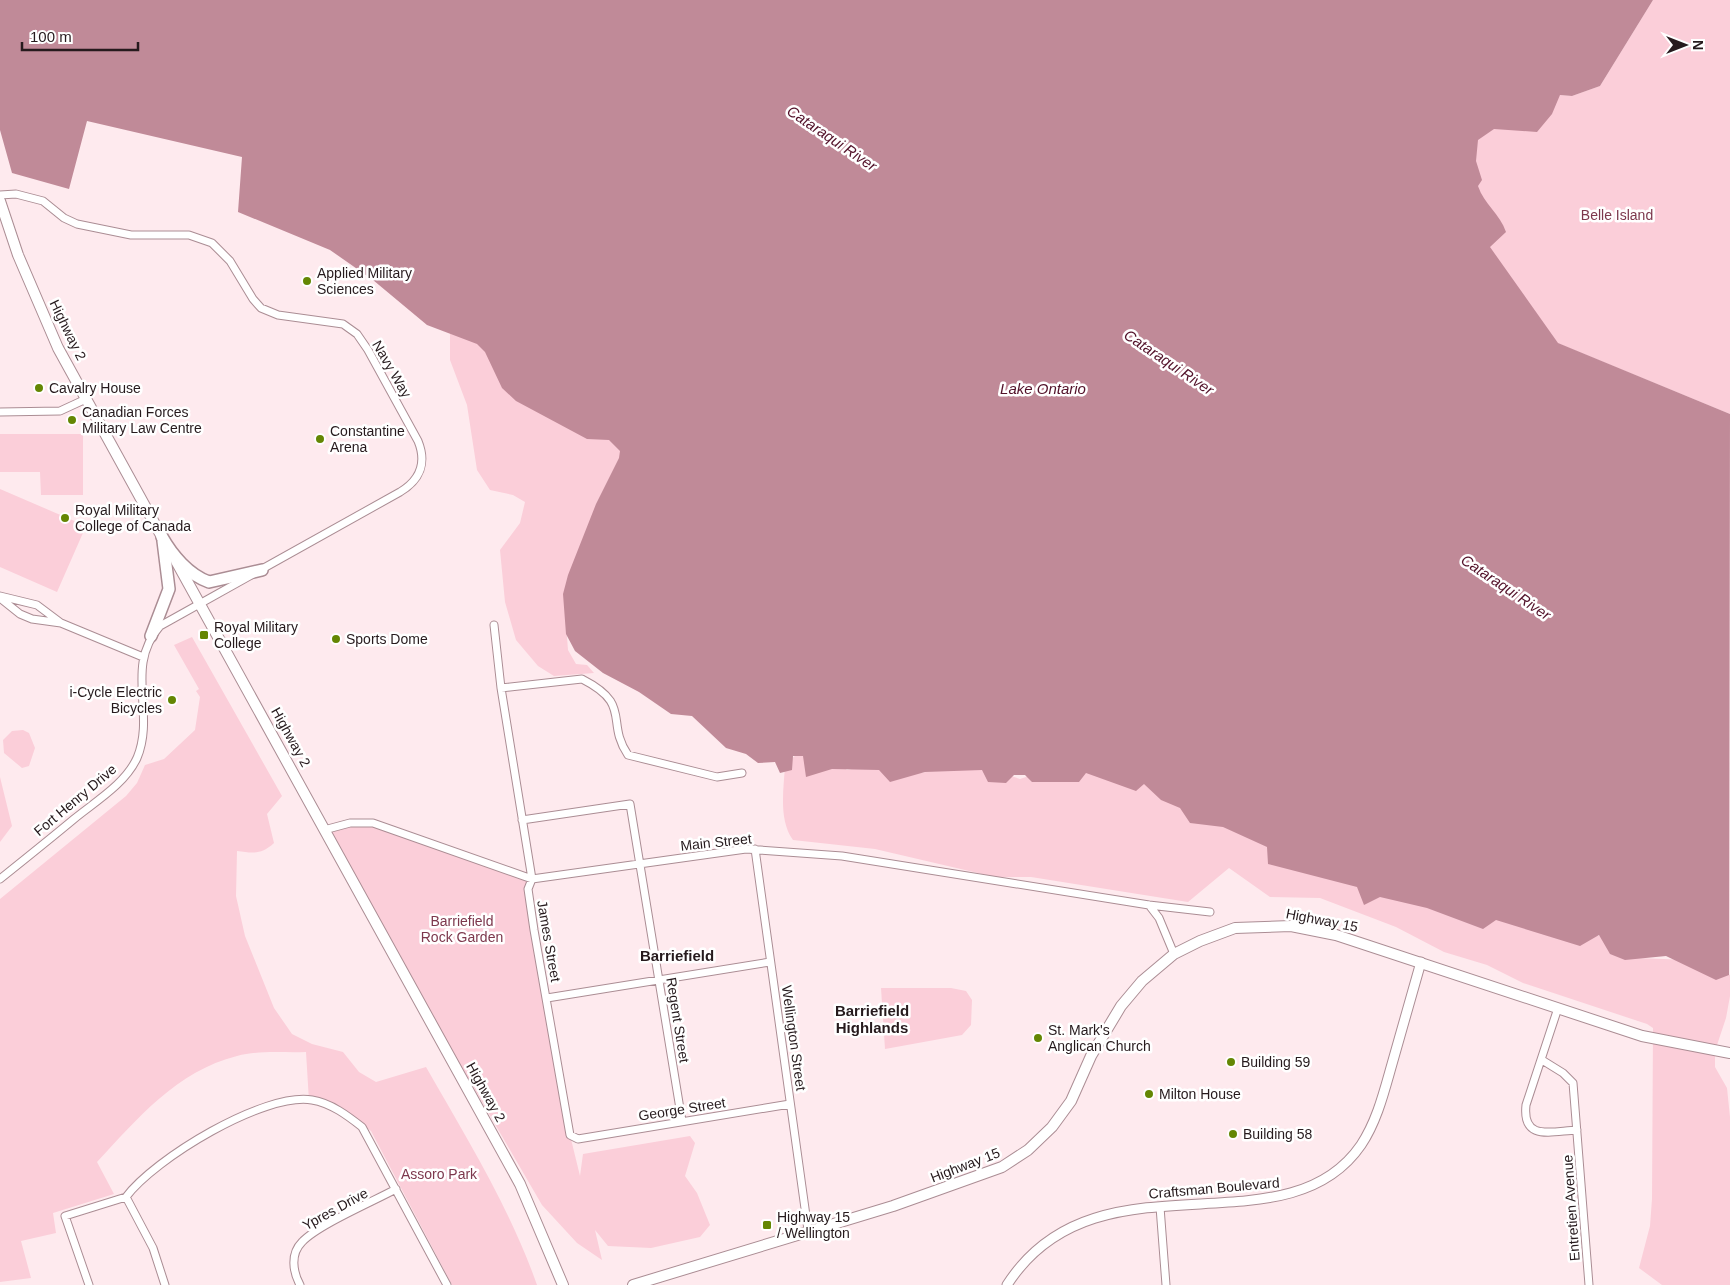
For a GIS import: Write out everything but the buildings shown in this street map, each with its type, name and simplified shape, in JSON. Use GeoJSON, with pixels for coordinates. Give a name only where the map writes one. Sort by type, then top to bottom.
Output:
{"type":"FeatureCollection","features":[{"type":"Feature","properties":{"kind":"main road","name":"Highway 2"},"geometry":{"type":"LineString","coordinates":[[0,201],[18,255],[39,305],[86,399],[520,1184],[562,1285]]}},
{"type":"Feature","properties":{"kind":"main road"},"geometry":{"type":"LineString","coordinates":[[152,636],[169,589],[162,537]]}},
{"type":"Feature","properties":{"kind":"main road"},"geometry":{"type":"LineString","coordinates":[[169,548],[194,575],[209,582],[262,570]]}},
{"type":"Feature","properties":{"kind":"main road","name":"Highway 15"},"geometry":{"type":"LineString","coordinates":[[633,1285],[808,1230],[893,1206],[1002,1167],[1028,1150],[1052,1127],[1071,1102],[1091,1056],[1121,1006],[1142,981],[1174,954],[1235,928],[1290,926],[1358,941],[1642,1036],[1730,1053]]}},
{"type":"Feature","properties":{"kind":"street","name":"Navy Way"},"geometry":{"type":"LineString","coordinates":[[0,195],[16,194],[43,200],[64,218],[76,224],[130,235],[189,235],[201,237],[221,250],[261,308],[278,315],[343,324],[357,334],[368,350],[418,441],[423,457],[419,474],[412,485],[200,604]]}},
{"type":"Feature","properties":{"kind":"street"},"geometry":{"type":"LineString","coordinates":[[0,412],[60,411],[86,399]]}},
{"type":"Feature","properties":{"kind":"street"},"geometry":{"type":"LineString","coordinates":[[0,597],[20,614],[32,619],[61,623]]}},
{"type":"Feature","properties":{"kind":"street"},"geometry":{"type":"LineString","coordinates":[[0,597],[37,605],[61,623],[143,657]]}},
{"type":"Feature","properties":{"kind":"street","name":"Fort Henry Drive"},"geometry":{"type":"LineString","coordinates":[[0,879],[110,790],[132,767],[142,738],[143,657],[152,636],[168,620],[200,604]]}},
{"type":"Feature","properties":{"kind":"street","name":"James Street"},"geometry":{"type":"LineString","coordinates":[[494,625],[501,688],[532,879],[528,889],[568,1130],[570,1135],[578,1139]]}},
{"type":"Feature","properties":{"kind":"street"},"geometry":{"type":"LineString","coordinates":[[501,688],[582,679],[594,685],[611,700],[616,712],[621,745],[628,755],[717,777],[742,773]]}},
{"type":"Feature","properties":{"kind":"street","name":"Regent Street"},"geometry":{"type":"LineString","coordinates":[[522,820],[630,804],[682,1121]]}},
{"type":"Feature","properties":{"kind":"street","name":"Main Street"},"geometry":{"type":"LineString","coordinates":[[324,830],[350,823],[372,823],[532,879],[756,849],[842,856],[1149,906],[1210,912]]}},
{"type":"Feature","properties":{"kind":"street","name":"Wellington Street"},"geometry":{"type":"LineString","coordinates":[[756,849],[808,1230]]}},
{"type":"Feature","properties":{"kind":"street"},"geometry":{"type":"LineString","coordinates":[[1149,906],[1160,918],[1174,954]]}},
{"type":"Feature","properties":{"kind":"street"},"geometry":{"type":"LineString","coordinates":[[547,998],[770,962]]}},
{"type":"Feature","properties":{"kind":"street","name":"Craftsman Boulevard"},"geometry":{"type":"LineString","coordinates":[[1007,1285],[1016,1271],[1035,1251],[1058,1234],[1099,1216],[1160,1207],[1290,1194],[1314,1186],[1337,1170],[1360,1146],[1375,1120],[1421,962]]}},
{"type":"Feature","properties":{"kind":"street"},"geometry":{"type":"LineString","coordinates":[[1558,1008],[1526,1105],[1524,1119],[1530,1128],[1538,1132],[1578,1130]]}},
{"type":"Feature","properties":{"kind":"street","name":"Entretien Avenue"},"geometry":{"type":"LineString","coordinates":[[1542,1060],[1563,1073],[1574,1084],[1589,1285]]}},
{"type":"Feature","properties":{"kind":"street"},"geometry":{"type":"LineString","coordinates":[[89,1285],[65,1216],[126,1197],[169,1158],[197,1138],[234,1120],[275,1104],[311,1100],[342,1112],[362,1127],[447,1285]]}},
{"type":"Feature","properties":{"kind":"street","name":"George Street"},"geometry":{"type":"LineString","coordinates":[[578,1139],[790,1104]]}},
{"type":"Feature","properties":{"kind":"street","name":"Ypres Drive"},"geometry":{"type":"LineString","coordinates":[[300,1285],[293,1265],[294,1256],[301,1243],[316,1231],[396,1189]]}},
{"type":"Feature","properties":{"kind":"street"},"geometry":{"type":"LineString","coordinates":[[126,1197],[153,1248],[165,1285]]}},
{"type":"Feature","properties":{"kind":"street"},"geometry":{"type":"LineString","coordinates":[[1160,1207],[1166,1285]]}},
{"type":"Feature","properties":{"kind":"green space","name":"Belle Island"},"geometry":{"type":"Polygon","coordinates":[[[1653,0],[1730,0],[1730,414],[1557,343],[1489,247],[1478,186],[1472,135],[1560,95],[1572,96],[1600,86],[1653,0]]]}},
{"type":"Feature","properties":{"kind":"green space"},"geometry":{"type":"Polygon","coordinates":[[[450,325],[616,433],[630,453],[565,611],[568,650],[576,664],[587,665],[594,673],[554,676],[538,666],[516,640],[505,602],[500,550],[520,523],[525,502],[513,495],[490,490],[477,470],[467,405],[450,360],[450,325]]]}},
{"type":"Feature","properties":{"kind":"green space"},"geometry":{"type":"Polygon","coordinates":[[[0,434],[83,434],[83,495],[41,495],[40,472],[0,472],[0,434]]]}},
{"type":"Feature","properties":{"kind":"green space"},"geometry":{"type":"Polygon","coordinates":[[[0,489],[86,526],[57,592],[0,567],[0,489]]]}},
{"type":"Feature","properties":{"kind":"green space","name":"Assoro Park"},"geometry":{"type":"Polygon","coordinates":[[[192,637],[282,796],[267,814],[274,843],[265,850],[257,852],[237,851],[236,896],[245,936],[274,1008],[292,1034],[312,1044],[343,1052],[359,1072],[376,1082],[426,1067],[472,1146],[501,1201],[537,1285],[452,1285],[371,1131],[350,1116],[309,1101],[306,1052],[262,1052],[237,1056],[215,1063],[177,1085],[127,1129],[97,1162],[114,1194],[53,1213],[56,1233],[21,1241],[31,1278],[0,1282],[0,899],[126,796],[137,783],[145,765],[164,759],[195,730],[200,697],[196,691],[199,689],[174,645],[192,637]]]}},
{"type":"Feature","properties":{"kind":"green space"},"geometry":{"type":"Polygon","coordinates":[[[23,730],[29,733],[35,748],[29,766],[22,768],[4,753],[3,740],[12,731],[23,730]]]}},
{"type":"Feature","properties":{"kind":"green space"},"geometry":{"type":"Polygon","coordinates":[[[811,743],[847,770],[890,761],[921,773],[941,769],[964,760],[1020,779],[1041,772],[1102,762],[1571,932],[1609,937],[1637,958],[1689,960],[1730,975],[1730,996],[1726,1018],[1715,1051],[1715,1067],[1727,1088],[1730,1117],[1730,1285],[1662,1285],[1639,1268],[1650,1226],[1652,1199],[1653,1028],[1647,1024],[1523,983],[1487,965],[1444,952],[1396,927],[1320,898],[1270,897],[1229,868],[1188,902],[1031,877],[995,877],[875,849],[793,840],[785,823],[783,793],[785,764],[811,743]]]}},
{"type":"Feature","properties":{"kind":"green space"},"geometry":{"type":"Polygon","coordinates":[[[0,777],[12,826],[0,842],[0,777]]]}},
{"type":"Feature","properties":{"kind":"green space","name":"Barriefield Rock Garden"},"geometry":{"type":"Polygon","coordinates":[[[361,822],[532,879],[528,889],[570,1135],[580,1176],[583,1154],[690,1136],[695,1143],[685,1176],[697,1193],[710,1225],[700,1237],[651,1248],[608,1246],[595,1230],[602,1260],[577,1243],[542,1205],[324,830],[361,822]]]}},
{"type":"Feature","properties":{"kind":"green space"},"geometry":{"type":"Polygon","coordinates":[[[881,988],[951,988],[966,991],[972,1000],[971,1025],[962,1035],[885,1049],[881,988]]]}},
{"type":"Feature","properties":{"kind":"water","name":"Lake Ontario"},"geometry":{"type":"Polygon","coordinates":[[[0,0],[1653,0],[1600,86],[1572,96],[1560,95],[1552,114],[1537,132],[1494,129],[1478,140],[1476,161],[1482,180],[1478,186],[1506,232],[1490,247],[1558,343],[1730,414],[1729,975],[1716,980],[1666,956],[1625,960],[1610,954],[1599,935],[1580,946],[1496,920],[1483,929],[1427,908],[1380,897],[1364,905],[1357,887],[1268,864],[1267,847],[1223,827],[1190,823],[1180,808],[1161,800],[1144,784],[1136,791],[1086,773],[1079,782],[1032,782],[1025,775],[1014,775],[1006,783],[988,782],[982,770],[925,772],[890,782],[879,770],[832,769],[806,777],[803,756],[793,756],[792,770],[780,773],[775,762],[758,763],[746,754],[726,748],[692,716],[671,714],[639,692],[603,673],[575,651],[566,634],[563,594],[568,575],[596,504],[619,458],[620,451],[609,440],[587,439],[516,401],[502,388],[485,352],[477,344],[427,325],[373,280],[330,250],[238,212],[242,157],[87,121],[69,189],[12,173],[0,130],[0,0]]]}},
{"type":"Feature","properties":{"kind":"place","name":"Applied Military Sciences"},"geometry":{"type":"Point","coordinates":[307,281]}},
{"type":"Feature","properties":{"kind":"place","name":"Cavalry House"},"geometry":{"type":"Point","coordinates":[39,388]}},
{"type":"Feature","properties":{"kind":"place","name":"Canadian Forces Military Law Centre"},"geometry":{"type":"Point","coordinates":[72,420]}},
{"type":"Feature","properties":{"kind":"place","name":"Constantine Arena"},"geometry":{"type":"Point","coordinates":[320,439]}},
{"type":"Feature","properties":{"kind":"place","name":"Royal Military College of Canada"},"geometry":{"type":"Point","coordinates":[65,518]}},
{"type":"Feature","properties":{"kind":"place","name":"Royal Military College"},"geometry":{"type":"Point","coordinates":[204,635]}},
{"type":"Feature","properties":{"kind":"place","name":"Sports Dome"},"geometry":{"type":"Point","coordinates":[336,639]}},
{"type":"Feature","properties":{"kind":"place","name":"i-Cycle Electric Bicycles"},"geometry":{"type":"Point","coordinates":[172,700]}},
{"type":"Feature","properties":{"kind":"place","name":"St. Mark's Anglican Church"},"geometry":{"type":"Point","coordinates":[1038,1038]}},
{"type":"Feature","properties":{"kind":"place","name":"Building 59"},"geometry":{"type":"Point","coordinates":[1231,1062]}},
{"type":"Feature","properties":{"kind":"place","name":"Milton House"},"geometry":{"type":"Point","coordinates":[1149,1094]}},
{"type":"Feature","properties":{"kind":"place","name":"Building 58"},"geometry":{"type":"Point","coordinates":[1233,1134]}},
{"type":"Feature","properties":{"kind":"place","name":"Highway 15 / Wellington"},"geometry":{"type":"Point","coordinates":[767,1225]}},
{"type":"Feature","properties":{"kind":"district","name":"Barriefield"},"geometry":{"type":"Point","coordinates":[677,955]}},
{"type":"Feature","properties":{"kind":"district","name":"Barriefield Highlands"},"geometry":{"type":"Point","coordinates":[872,1018]}},
{"type":"Feature","properties":{"kind":"water label","name":"Cataraqui River"},"geometry":{"type":"Point","coordinates":[832,138]}},
{"type":"Feature","properties":{"kind":"water label","name":"Cataraqui River"},"geometry":{"type":"Point","coordinates":[1169,362]}},
{"type":"Feature","properties":{"kind":"water label","name":"Cataraqui River"},"geometry":{"type":"Point","coordinates":[1506,587]}}]}
